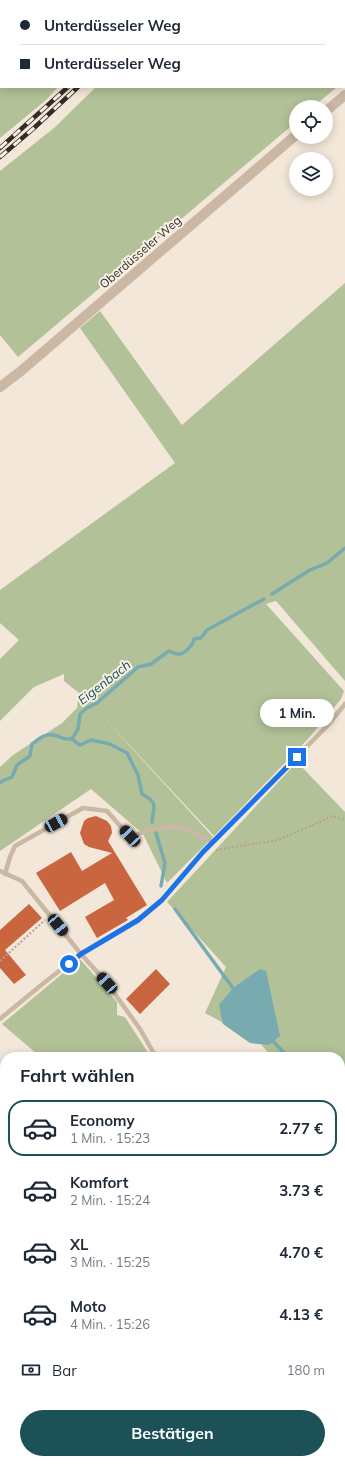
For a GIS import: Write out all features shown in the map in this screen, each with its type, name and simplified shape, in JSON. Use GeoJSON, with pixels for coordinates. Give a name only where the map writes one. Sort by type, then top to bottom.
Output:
{"type":"FeatureCollection","features":[{"type":"Feature","properties":{"kind":"street"},"geometry":{"type":"LineString","coordinates":[[333,105],[345,95]]}},
{"type":"Feature","properties":{"kind":"street","name":"Oberdüsseler Weg"},"geometry":{"type":"LineString","coordinates":[[0,387],[21,371],[289,141]]}},
{"type":"Feature","properties":{"kind":"lane"},"geometry":{"type":"LineString","coordinates":[[0,1019],[81,954],[138,920],[162,900],[203,852],[328,725],[345,704]]}},
{"type":"Feature","properties":{"kind":"lane"},"geometry":{"type":"LineString","coordinates":[[5,874],[15,846],[83,808],[107,811],[130,836],[144,831],[172,826],[187,829],[213,842]]}},
{"type":"Feature","properties":{"kind":"lane"},"geometry":{"type":"LineString","coordinates":[[0,871],[22,881],[81,954],[107,983],[140,1029],[153,1052]]}},
{"type":"Feature","properties":{"kind":"path"},"geometry":{"type":"LineString","coordinates":[[203,852],[278,840],[304,830],[332,816],[345,820]]}},
{"type":"Feature","properties":{"kind":"path"},"geometry":{"type":"LineString","coordinates":[[0,961],[50,915]]}},
{"type":"Feature","properties":{"kind":"green space"},"geometry":{"type":"Polygon","coordinates":[[[0,88],[57,88],[46,100],[0,138],[0,88]]]}},
{"type":"Feature","properties":{"kind":"green space"},"geometry":{"type":"Polygon","coordinates":[[[95,88],[336,88],[321,100],[289,100],[289,128],[18,357],[0,335],[0,171],[54,128],[95,88]]]}},
{"type":"Feature","properties":{"kind":"green space"},"geometry":{"type":"Polygon","coordinates":[[[345,283],[345,681],[276,601],[266,604],[344,691],[341,699],[309,738],[214,836],[95,708],[213,837],[167,883],[143,834],[91,789],[0,851],[0,767],[13,755],[62,723],[77,708],[78,700],[84,697],[64,681],[64,674],[34,687],[0,721],[0,659],[19,640],[0,623],[0,590],[175,463],[80,328],[100,311],[182,425],[345,283]]]}},
{"type":"Feature","properties":{"kind":"green space"},"geometry":{"type":"Polygon","coordinates":[[[297,762],[345,812],[345,1052],[268,1052],[260,1043],[205,1013],[226,967],[167,902],[297,762]]]}},
{"type":"Feature","properties":{"kind":"green space"},"geometry":{"type":"Polygon","coordinates":[[[80,959],[117,1002],[117,1015],[125,1017],[148,1052],[35,1052],[2,1024],[80,959]]]}},
{"type":"Feature","properties":{"kind":"water"},"geometry":{"type":"Polygon","coordinates":[[[260,969],[266,971],[280,1036],[269,1045],[250,1043],[223,1024],[219,1005],[233,988],[260,969]]]}},
{"type":"Feature","properties":{"kind":"building"},"geometry":{"type":"Polygon","coordinates":[[[96,816],[107,821],[111,826],[112,833],[108,841],[147,905],[126,918],[128,920],[97,938],[85,917],[114,900],[105,883],[60,911],[36,873],[71,852],[82,871],[112,853],[89,847],[84,844],[80,833],[84,821],[88,818],[96,816]]]}},
{"type":"Feature","properties":{"kind":"building"},"geometry":{"type":"Polygon","coordinates":[[[29,904],[42,918],[5,950],[26,975],[14,984],[0,968],[0,930],[29,904]]]}},
{"type":"Feature","properties":{"kind":"building"},"geometry":{"type":"Polygon","coordinates":[[[156,969],[170,984],[140,1014],[126,999],[156,969]]]}},
{"type":"Feature","properties":{"kind":"waterway","name":"Eigenbach"},"geometry":{"type":"LineString","coordinates":[[272,594],[310,570],[327,563],[345,548]]}},
{"type":"Feature","properties":{"kind":"waterway","name":"Eigenbach"},"geometry":{"type":"LineString","coordinates":[[0,783],[12,777],[17,765],[30,756],[32,744],[42,737],[50,735],[65,739],[72,739],[78,729],[80,714],[87,708],[97,703],[138,667],[151,664],[169,651],[177,654],[183,653],[190,647],[194,639],[201,638],[207,630],[264,599]]}},
{"type":"Feature","properties":{"kind":"waterway"},"geometry":{"type":"LineString","coordinates":[[72,739],[80,745],[91,740],[110,744],[127,753],[138,775],[142,794],[153,802],[154,808],[152,822]]}},
{"type":"Feature","properties":{"kind":"waterway"},"geometry":{"type":"LineString","coordinates":[[156,833],[165,863],[161,886]]}},
{"type":"Feature","properties":{"kind":"waterway"},"geometry":{"type":"LineString","coordinates":[[175,909],[235,991]]}},
{"type":"Feature","properties":{"kind":"waterway"},"geometry":{"type":"LineString","coordinates":[[271,1039],[283,1052]]}},
{"type":"Feature","properties":{"kind":"railway"},"geometry":{"type":"LineString","coordinates":[[0,148],[67,88]]}},
{"type":"Feature","properties":{"kind":"railway"},"geometry":{"type":"LineString","coordinates":[[0,157],[77,88]]}},
{"type":"Feature","properties":{"kind":"route"},"geometry":{"type":"LineString","coordinates":[[69,964],[81,954],[138,920],[162,900],[203,852],[297,757]]}}]}
